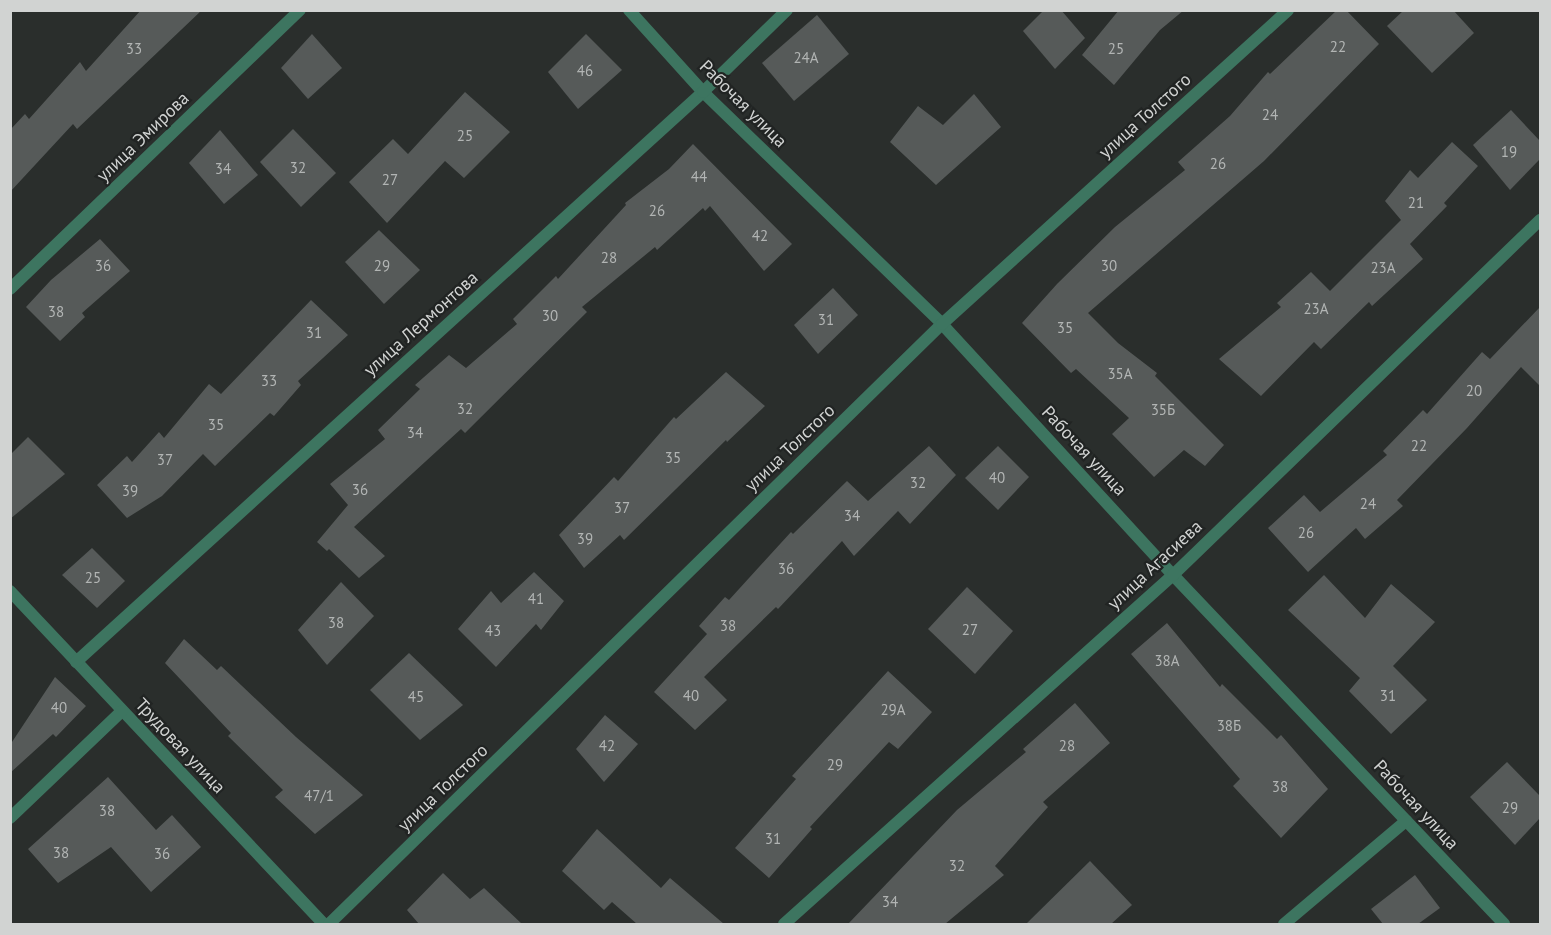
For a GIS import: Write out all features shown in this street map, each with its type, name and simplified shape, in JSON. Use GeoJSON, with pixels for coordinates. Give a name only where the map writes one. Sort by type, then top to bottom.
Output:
{"type":"FeatureCollection","features":[{"type":"Feature","properties":{"kind":"street","name":"улица Эмирова"},"geometry":{"type":"LineString","coordinates":[[10,289],[300,10]]}},
{"type":"Feature","properties":{"kind":"street","name":"Рабочая улица"},"geometry":{"type":"LineString","coordinates":[[628,10],[703,92],[942,324],[1173,575],[1504,924]]}},
{"type":"Feature","properties":{"kind":"street","name":"улица Лермонтова"},"geometry":{"type":"LineString","coordinates":[[76,662],[703,92],[788,10]]}},
{"type":"Feature","properties":{"kind":"street","name":"улица Толстого"},"geometry":{"type":"LineString","coordinates":[[329,924],[942,324],[1288,10]]}},
{"type":"Feature","properties":{"kind":"street","name":"улица Агасиева"},"geometry":{"type":"LineString","coordinates":[[784,924],[1173,575],[1540,220]]}},
{"type":"Feature","properties":{"kind":"street","name":"Трудовая улица"},"geometry":{"type":"LineString","coordinates":[[10,591],[324,924]]}},
{"type":"Feature","properties":{"kind":"street"},"geometry":{"type":"LineString","coordinates":[[10,818],[122,711]]}},
{"type":"Feature","properties":{"kind":"street"},"geometry":{"type":"LineString","coordinates":[[1284,924],[1406,821]]}},
{"type":"Feature","properties":{"kind":"building"},"geometry":{"type":"Polygon","coordinates":[[[141,10],[202,10],[77,129],[73,124],[10,192],[10,130],[25,114],[29,119],[80,62],[86,71],[141,10]]]}},
{"type":"Feature","properties":{"kind":"building"},"geometry":{"type":"Polygon","coordinates":[[[1044,10],[1061,10],[1085,38],[1055,69],[1023,31],[1044,10]]]}},
{"type":"Feature","properties":{"kind":"building"},"geometry":{"type":"Polygon","coordinates":[[[1119,10],[1184,10],[1160,30],[1114,85],[1082,55],[1119,10]]]}},
{"type":"Feature","properties":{"kind":"building"},"geometry":{"type":"Polygon","coordinates":[[[1337,10],[1346,10],[1379,44],[1264,161],[1088,313],[1118,343],[1157,373],[1155,376],[1224,445],[1205,466],[1184,450],[1154,477],[1112,434],[1129,418],[1076,369],[1071,373],[1022,323],[1057,284],[1115,227],[1185,170],[1178,162],[1230,116],[1268,72],[1270,74],[1337,10]]]}},
{"type":"Feature","properties":{"kind":"building"},"geometry":{"type":"Polygon","coordinates":[[[1404,10],[1453,10],[1474,33],[1432,73],[1387,26],[1404,10]]]}},
{"type":"Feature","properties":{"kind":"building"},"geometry":{"type":"Polygon","coordinates":[[[817,15],[849,54],[794,101],[762,63],[817,15]]]}},
{"type":"Feature","properties":{"kind":"building"},"geometry":{"type":"Polygon","coordinates":[[[312,34],[342,68],[308,99],[281,68],[312,34]]]}},
{"type":"Feature","properties":{"kind":"building"},"geometry":{"type":"Polygon","coordinates":[[[586,34],[622,70],[578,109],[548,72],[586,34]]]}},
{"type":"Feature","properties":{"kind":"building"},"geometry":{"type":"Polygon","coordinates":[[[465,92],[510,132],[464,178],[445,161],[387,223],[349,182],[393,139],[408,154],[465,92]]]}},
{"type":"Feature","properties":{"kind":"building"},"geometry":{"type":"Polygon","coordinates":[[[974,94],[1001,127],[936,185],[890,142],[918,106],[943,125],[974,94]]]}},
{"type":"Feature","properties":{"kind":"building"},"geometry":{"type":"Polygon","coordinates":[[[1511,110],[1540,141],[1540,159],[1510,190],[1473,145],[1511,110]]]}},
{"type":"Feature","properties":{"kind":"building"},"geometry":{"type":"Polygon","coordinates":[[[293,129],[336,173],[301,207],[260,162],[293,129]]]}},
{"type":"Feature","properties":{"kind":"building"},"geometry":{"type":"Polygon","coordinates":[[[220,130],[258,175],[224,204],[189,163],[220,130]]]}},
{"type":"Feature","properties":{"kind":"building"},"geometry":{"type":"Polygon","coordinates":[[[1452,142],[1478,166],[1444,203],[1447,206],[1410,244],[1423,259],[1372,306],[1369,302],[1321,349],[1314,342],[1261,396],[1219,359],[1281,307],[1277,303],[1311,272],[1330,291],[1401,220],[1385,201],[1410,170],[1418,178],[1452,142]]]}},
{"type":"Feature","properties":{"kind":"building"},"geometry":{"type":"Polygon","coordinates":[[[693,144],[792,244],[764,271],[710,206],[705,211],[703,208],[657,250],[655,247],[582,307],[587,312],[465,433],[461,429],[354,527],[385,556],[359,578],[329,549],[327,551],[317,542],[348,505],[330,484],[385,439],[378,430],[420,389],[415,385],[449,355],[466,368],[517,324],[513,319],[556,276],[558,279],[626,205],[625,203],[669,169],[693,144]]]}},
{"type":"Feature","properties":{"kind":"building"},"geometry":{"type":"Polygon","coordinates":[[[379,230],[420,270],[384,304],[345,262],[379,230]]]}},
{"type":"Feature","properties":{"kind":"building"},"geometry":{"type":"Polygon","coordinates":[[[100,239],[130,271],[82,313],[85,317],[60,341],[26,307],[51,280],[100,239]]]}},
{"type":"Feature","properties":{"kind":"building"},"geometry":{"type":"Polygon","coordinates":[[[833,288],[858,315],[818,354],[794,325],[833,288]]]}},
{"type":"Feature","properties":{"kind":"building"},"geometry":{"type":"Polygon","coordinates":[[[311,300],[348,335],[298,381],[301,385],[274,416],[270,413],[215,466],[203,454],[162,496],[127,518],[97,485],[127,456],[132,462],[159,432],[164,438],[209,384],[221,394],[311,300]]]}},
{"type":"Feature","properties":{"kind":"building"},"geometry":{"type":"Polygon","coordinates":[[[1540,307],[1540,386],[1521,367],[1467,428],[1397,500],[1403,506],[1365,539],[1356,528],[1308,572],[1268,528],[1304,495],[1320,512],[1387,455],[1383,451],[1423,410],[1427,414],[1482,352],[1490,359],[1540,307]]]}},
{"type":"Feature","properties":{"kind":"building"},"geometry":{"type":"Polygon","coordinates":[[[726,372],[765,406],[727,442],[726,440],[624,540],[620,535],[584,568],[559,535],[614,477],[618,481],[674,417],[676,419],[726,372]]]}},
{"type":"Feature","properties":{"kind":"building"},"geometry":{"type":"Polygon","coordinates":[[[28,437],[65,474],[10,519],[10,455],[28,437]]]}},
{"type":"Feature","properties":{"kind":"building"},"geometry":{"type":"Polygon","coordinates":[[[929,446],[956,475],[910,524],[898,511],[854,556],[842,541],[778,609],[776,607],[704,677],[727,700],[695,730],[654,692],[707,634],[699,626],[725,597],[729,600],[791,532],[793,534],[847,481],[868,501],[929,446]]]}},
{"type":"Feature","properties":{"kind":"building"},"geometry":{"type":"Polygon","coordinates":[[[998,446],[1029,477],[998,510],[965,478],[998,446]]]}},
{"type":"Feature","properties":{"kind":"building"},"geometry":{"type":"Polygon","coordinates":[[[92,548],[125,581],[97,608],[62,575],[92,548]]]}},
{"type":"Feature","properties":{"kind":"building"},"geometry":{"type":"Polygon","coordinates":[[[534,572],[564,601],[541,630],[536,624],[496,667],[458,629],[491,591],[501,603],[534,572]]]}},
{"type":"Feature","properties":{"kind":"building"},"geometry":{"type":"Polygon","coordinates":[[[1324,575],[1365,618],[1391,584],[1435,622],[1393,666],[1427,700],[1391,734],[1349,691],[1360,678],[1288,610],[1324,575]]]}},
{"type":"Feature","properties":{"kind":"building"},"geometry":{"type":"Polygon","coordinates":[[[341,582],[374,616],[327,665],[298,630],[341,582]]]}},
{"type":"Feature","properties":{"kind":"building"},"geometry":{"type":"Polygon","coordinates":[[[967,587],[1013,631],[975,674],[928,629],[967,587]]]}},
{"type":"Feature","properties":{"kind":"building"},"geometry":{"type":"Polygon","coordinates":[[[1167,623],[1220,687],[1222,684],[1277,739],[1281,735],[1328,789],[1281,838],[1233,786],[1240,779],[1131,654],[1167,623]]]}},
{"type":"Feature","properties":{"kind":"building"},"geometry":{"type":"Polygon","coordinates":[[[184,639],[217,670],[221,666],[296,737],[363,795],[315,834],[275,797],[283,790],[228,736],[231,733],[165,663],[184,639]]]}},
{"type":"Feature","properties":{"kind":"building"},"geometry":{"type":"Polygon","coordinates":[[[409,653],[463,705],[420,740],[370,690],[409,653]]]}},
{"type":"Feature","properties":{"kind":"building"},"geometry":{"type":"Polygon","coordinates":[[[888,671],[932,712],[898,749],[889,742],[810,827],[812,829],[769,878],[735,848],[796,779],[792,776],[888,671]]]}},
{"type":"Feature","properties":{"kind":"building"},"geometry":{"type":"Polygon","coordinates":[[[55,677],[86,706],[56,737],[53,734],[10,773],[10,745],[55,677]]]}},
{"type":"Feature","properties":{"kind":"building"},"geometry":{"type":"Polygon","coordinates":[[[1075,703],[1110,743],[1043,802],[1048,807],[995,866],[1004,875],[945,924],[848,924],[957,810],[1026,752],[1023,749],[1075,703]]]}},
{"type":"Feature","properties":{"kind":"building"},"geometry":{"type":"Polygon","coordinates":[[[605,715],[638,744],[604,782],[576,749],[605,715]]]}},
{"type":"Feature","properties":{"kind":"building"},"geometry":{"type":"Polygon","coordinates":[[[1507,762],[1540,796],[1540,818],[1515,845],[1470,797],[1507,762]]]}},
{"type":"Feature","properties":{"kind":"building"},"geometry":{"type":"Polygon","coordinates":[[[108,777],[156,830],[172,815],[201,847],[151,892],[111,847],[58,883],[28,849],[108,777]]]}},
{"type":"Feature","properties":{"kind":"building"},"geometry":{"type":"Polygon","coordinates":[[[597,829],[661,888],[670,878],[724,924],[637,924],[612,902],[604,910],[562,871],[597,829]]]}},
{"type":"Feature","properties":{"kind":"building"},"geometry":{"type":"Polygon","coordinates":[[[1090,861],[1132,905],[1111,924],[1026,924],[1090,861]]]}},
{"type":"Feature","properties":{"kind":"building"},"geometry":{"type":"Polygon","coordinates":[[[443,873],[470,899],[484,888],[522,924],[419,924],[407,910],[443,873]]]}},
{"type":"Feature","properties":{"kind":"building"},"geometry":{"type":"Polygon","coordinates":[[[1415,875],[1440,908],[1418,924],[1383,924],[1371,909],[1415,875]]]}}]}
